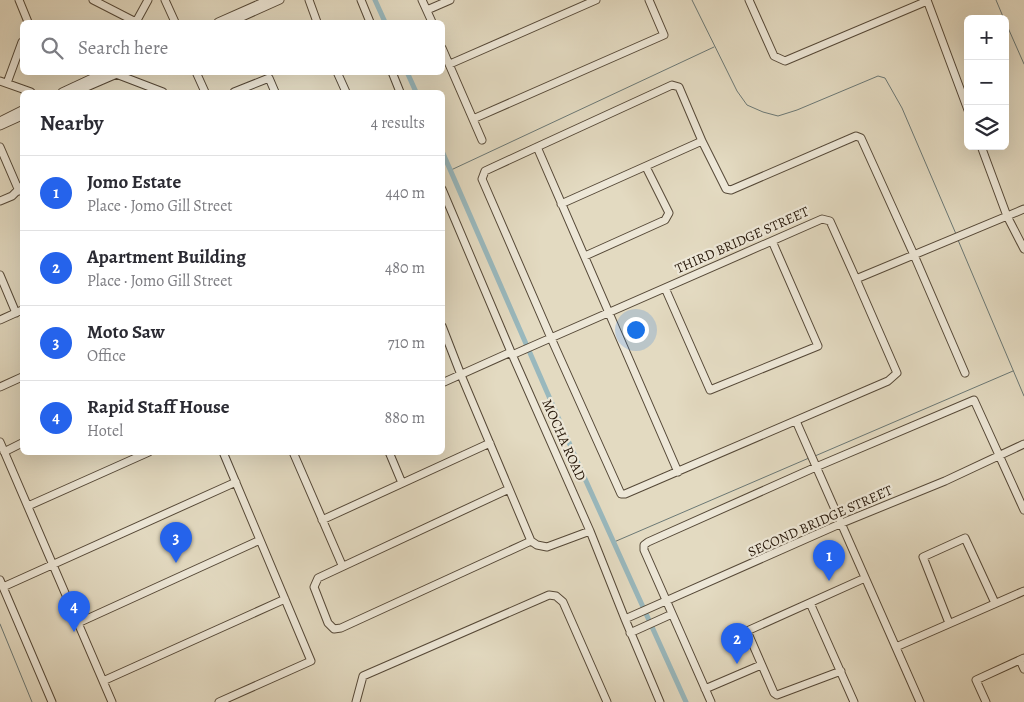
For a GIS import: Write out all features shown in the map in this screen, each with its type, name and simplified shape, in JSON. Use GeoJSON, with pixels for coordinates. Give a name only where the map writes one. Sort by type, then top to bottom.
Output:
{"type":"FeatureCollection","features":[{"type":"Feature","properties":{"kind":"street"},"geometry":{"type":"LineString","coordinates":[[19,0],[27,20]]}},
{"type":"Feature","properties":{"kind":"street"},"geometry":{"type":"LineString","coordinates":[[93,0],[132,20]]}},
{"type":"Feature","properties":{"kind":"street"},"geometry":{"type":"LineString","coordinates":[[137,20],[148,0]]}},
{"type":"Feature","properties":{"kind":"street"},"geometry":{"type":"LineString","coordinates":[[165,0],[174,20]]}},
{"type":"Feature","properties":{"kind":"street"},"geometry":{"type":"LineString","coordinates":[[223,20],[268,0]]}},
{"type":"Feature","properties":{"kind":"street"},"geometry":{"type":"LineString","coordinates":[[235,20],[280,0]]}},
{"type":"Feature","properties":{"kind":"street"},"geometry":{"type":"LineString","coordinates":[[309,0],[316,20]]}},
{"type":"Feature","properties":{"kind":"street"},"geometry":{"type":"LineString","coordinates":[[361,0],[369,20]]}},
{"type":"Feature","properties":{"kind":"street"},"geometry":{"type":"LineString","coordinates":[[422,0],[431,20]]}},
{"type":"Feature","properties":{"kind":"street"},"geometry":{"type":"LineString","coordinates":[[427,10],[450,0]]}},
{"type":"Feature","properties":{"kind":"street"},"geometry":{"type":"LineString","coordinates":[[450,64],[596,0]]}},
{"type":"Feature","properties":{"kind":"street"},"geometry":{"type":"LineString","coordinates":[[473,119],[664,35],[648,0]]}},
{"type":"Feature","properties":{"kind":"street"},"geometry":{"type":"LineString","coordinates":[[749,0],[774,56],[785,61],[927,0],[966,105]]}},
{"type":"Feature","properties":{"kind":"street"},"geometry":{"type":"LineString","coordinates":[[20,46],[4,82],[26,90]]}},
{"type":"Feature","properties":{"kind":"street"},"geometry":{"type":"LineString","coordinates":[[445,54],[482,140]]}},
{"type":"Feature","properties":{"kind":"street"},"geometry":{"type":"LineString","coordinates":[[66,90],[98,75]]}},
{"type":"Feature","properties":{"kind":"street"},"geometry":{"type":"LineString","coordinates":[[80,90],[113,75]]}},
{"type":"Feature","properties":{"kind":"street"},"geometry":{"type":"LineString","coordinates":[[121,75],[133,82],[157,90]]}},
{"type":"Feature","properties":{"kind":"street"},"geometry":{"type":"LineString","coordinates":[[132,75],[133,82]]}},
{"type":"Feature","properties":{"kind":"street"},"geometry":{"type":"LineString","coordinates":[[197,75],[203,90]]}},
{"type":"Feature","properties":{"kind":"street"},"geometry":{"type":"LineString","coordinates":[[338,75],[345,90]]}},
{"type":"Feature","properties":{"kind":"street"},"geometry":{"type":"LineString","coordinates":[[393,75],[399,90]]}},
{"type":"Feature","properties":{"kind":"street"},"geometry":{"type":"LineString","coordinates":[[239,90],[269,78],[274,90]]}},
{"type":"Feature","properties":{"kind":"street"},"geometry":{"type":"LineString","coordinates":[[965,373],[914,254],[861,138],[856,136],[731,190],[726,189],[702,141],[679,87],[672,85],[485,171],[482,179],[621,494],[626,494],[678,472],[888,381],[897,373],[854,275],[914,254],[1024,208]]}},
{"type":"Feature","properties":{"kind":"street"},"geometry":{"type":"LineString","coordinates":[[0,121],[20,111]]}},
{"type":"Feature","properties":{"kind":"street"},"geometry":{"type":"LineString","coordinates":[[0,126],[20,117]]}},
{"type":"Feature","properties":{"kind":"street"},"geometry":{"type":"LineString","coordinates":[[561,204],[702,141]]}},
{"type":"Feature","properties":{"kind":"street"},"geometry":{"type":"LineString","coordinates":[[0,147],[20,187]]}},
{"type":"Feature","properties":{"kind":"street"},"geometry":{"type":"LineString","coordinates":[[537,147],[678,472]]}},
{"type":"Feature","properties":{"kind":"street"},"geometry":{"type":"LineString","coordinates":[[982,150],[1007,216],[1024,249]]}},
{"type":"Feature","properties":{"kind":"street"},"geometry":{"type":"LineString","coordinates":[[585,256],[665,220],[669,212],[646,167]]}},
{"type":"Feature","properties":{"kind":"street"},"geometry":{"type":"LineString","coordinates":[[0,201],[20,190]]}},
{"type":"Feature","properties":{"kind":"street","name":"MOCHA ROAD"},"geometry":{"type":"LineString","coordinates":[[445,196],[590,531],[660,702]]}},
{"type":"Feature","properties":{"kind":"street","name":"THIRD BRIDGE STREET"},"geometry":{"type":"LineString","coordinates":[[445,382],[522,351],[822,219],[830,221],[854,275]]}},
{"type":"Feature","properties":{"kind":"street"},"geometry":{"type":"LineString","coordinates":[[665,288],[710,390],[818,346],[772,241]]}},
{"type":"Feature","properties":{"kind":"street"},"geometry":{"type":"LineString","coordinates":[[0,275],[19,311],[0,320]]}},
{"type":"Feature","properties":{"kind":"street"},"geometry":{"type":"LineString","coordinates":[[445,334],[532,541],[537,546],[547,547],[590,531]]}},
{"type":"Feature","properties":{"kind":"street"},"geometry":{"type":"LineString","coordinates":[[0,387],[20,378]]}},
{"type":"Feature","properties":{"kind":"street"},"geometry":{"type":"LineString","coordinates":[[710,702],[644,550],[644,545],[815,464],[974,400],[1024,510]]}},
{"type":"Feature","properties":{"kind":"street"},"geometry":{"type":"LineString","coordinates":[[796,421],[920,702]]}},
{"type":"Feature","properties":{"kind":"street"},"geometry":{"type":"LineString","coordinates":[[0,442],[112,702]]}},
{"type":"Feature","properties":{"kind":"street"},"geometry":{"type":"LineString","coordinates":[[322,520],[490,443]]}},
{"type":"Feature","properties":{"kind":"street"},"geometry":{"type":"LineString","coordinates":[[4,452],[20,444]]}},
{"type":"Feature","properties":{"kind":"street","name":"SECOND BRIDGE STREET"},"geometry":{"type":"LineString","coordinates":[[625,619],[842,523],[945,481],[1024,444]]}},
{"type":"Feature","properties":{"kind":"street"},"geometry":{"type":"LineString","coordinates":[[28,506],[141,455]]}},
{"type":"Feature","properties":{"kind":"street"},"geometry":{"type":"LineString","coordinates":[[219,702],[311,661],[224,455]]}},
{"type":"Feature","properties":{"kind":"street"},"geometry":{"type":"LineString","coordinates":[[294,455],[342,566]]}},
{"type":"Feature","properties":{"kind":"street"},"geometry":{"type":"LineString","coordinates":[[390,455],[402,483]]}},
{"type":"Feature","properties":{"kind":"street"},"geometry":{"type":"LineString","coordinates":[[1,586],[236,482]]}},
{"type":"Feature","properties":{"kind":"street"},"geometry":{"type":"LineString","coordinates":[[509,490],[318,578],[314,584],[331,627],[337,630],[532,541]]}},
{"type":"Feature","properties":{"kind":"street"},"geometry":{"type":"LineString","coordinates":[[949,623],[923,557],[965,538],[996,603]]}},
{"type":"Feature","properties":{"kind":"street"},"geometry":{"type":"LineString","coordinates":[[78,623],[260,540]]}},
{"type":"Feature","properties":{"kind":"street"},"geometry":{"type":"LineString","coordinates":[[840,671],[777,695],[774,693],[746,631],[866,578]]}},
{"type":"Feature","properties":{"kind":"street"},"geometry":{"type":"LineString","coordinates":[[1,586],[48,702]]}},
{"type":"Feature","properties":{"kind":"street"},"geometry":{"type":"LineString","coordinates":[[1,586],[52,702]]}},
{"type":"Feature","properties":{"kind":"street"},"geometry":{"type":"LineString","coordinates":[[896,646],[1024,591]]}},
{"type":"Feature","properties":{"kind":"street"},"geometry":{"type":"LineString","coordinates":[[356,702],[363,676],[553,594],[563,602],[606,702]]}},
{"type":"Feature","properties":{"kind":"street"},"geometry":{"type":"LineString","coordinates":[[103,681],[285,599]]}},
{"type":"Feature","properties":{"kind":"street"},"geometry":{"type":"LineString","coordinates":[[810,603],[854,702]]}},
{"type":"Feature","properties":{"kind":"street"},"geometry":{"type":"LineString","coordinates":[[630,632],[672,614]]}},
{"type":"Feature","properties":{"kind":"street"},"geometry":{"type":"LineString","coordinates":[[986,702],[976,680],[1022,659],[1024,669]]}},
{"type":"Feature","properties":{"kind":"street"},"geometry":{"type":"LineString","coordinates":[[705,689],[762,665]]}},
{"type":"Feature","properties":{"kind":"waterway"},"geometry":{"type":"LineString","coordinates":[[375,0],[384,20]]}},
{"type":"Feature","properties":{"kind":"waterway"},"geometry":{"type":"LineString","coordinates":[[692,0],[737,91],[747,105],[763,112],[778,116],[878,76],[885,78],[902,108],[956,234]]}},
{"type":"Feature","properties":{"kind":"waterway"},"geometry":{"type":"LineString","coordinates":[[996,0],[1002,15]]}},
{"type":"Feature","properties":{"kind":"waterway"},"geometry":{"type":"LineString","coordinates":[[1009,30],[1024,64]]}},
{"type":"Feature","properties":{"kind":"waterway"},"geometry":{"type":"LineString","coordinates":[[451,170],[714,47]]}},
{"type":"Feature","properties":{"kind":"waterway"},"geometry":{"type":"LineString","coordinates":[[408,75],[415,90]]}},
{"type":"Feature","properties":{"kind":"waterway"},"geometry":{"type":"LineString","coordinates":[[445,158],[581,470],[686,702]]}},
{"type":"Feature","properties":{"kind":"waterway"},"geometry":{"type":"LineString","coordinates":[[958,240],[1024,396]]}},
{"type":"Feature","properties":{"kind":"waterway"},"geometry":{"type":"LineString","coordinates":[[815,456],[1013,371]]}},
{"type":"Feature","properties":{"kind":"waterway"},"geometry":{"type":"LineString","coordinates":[[614,542],[809,458]]}},
{"type":"Feature","properties":{"kind":"waterway"},"geometry":{"type":"LineString","coordinates":[[0,624],[32,702]]}},
{"type":"Feature","properties":{"kind":"place","name":"Moto Saw"},"geometry":{"type":"Point","coordinates":[176,563]}},
{"type":"Feature","properties":{"kind":"place","name":"Jomo Estate"},"geometry":{"type":"Point","coordinates":[829,581]}},
{"type":"Feature","properties":{"kind":"place","name":"Rapid Staff House"},"geometry":{"type":"Point","coordinates":[74,632]}},
{"type":"Feature","properties":{"kind":"place","name":"Apartment Building"},"geometry":{"type":"Point","coordinates":[737,664]}}]}
